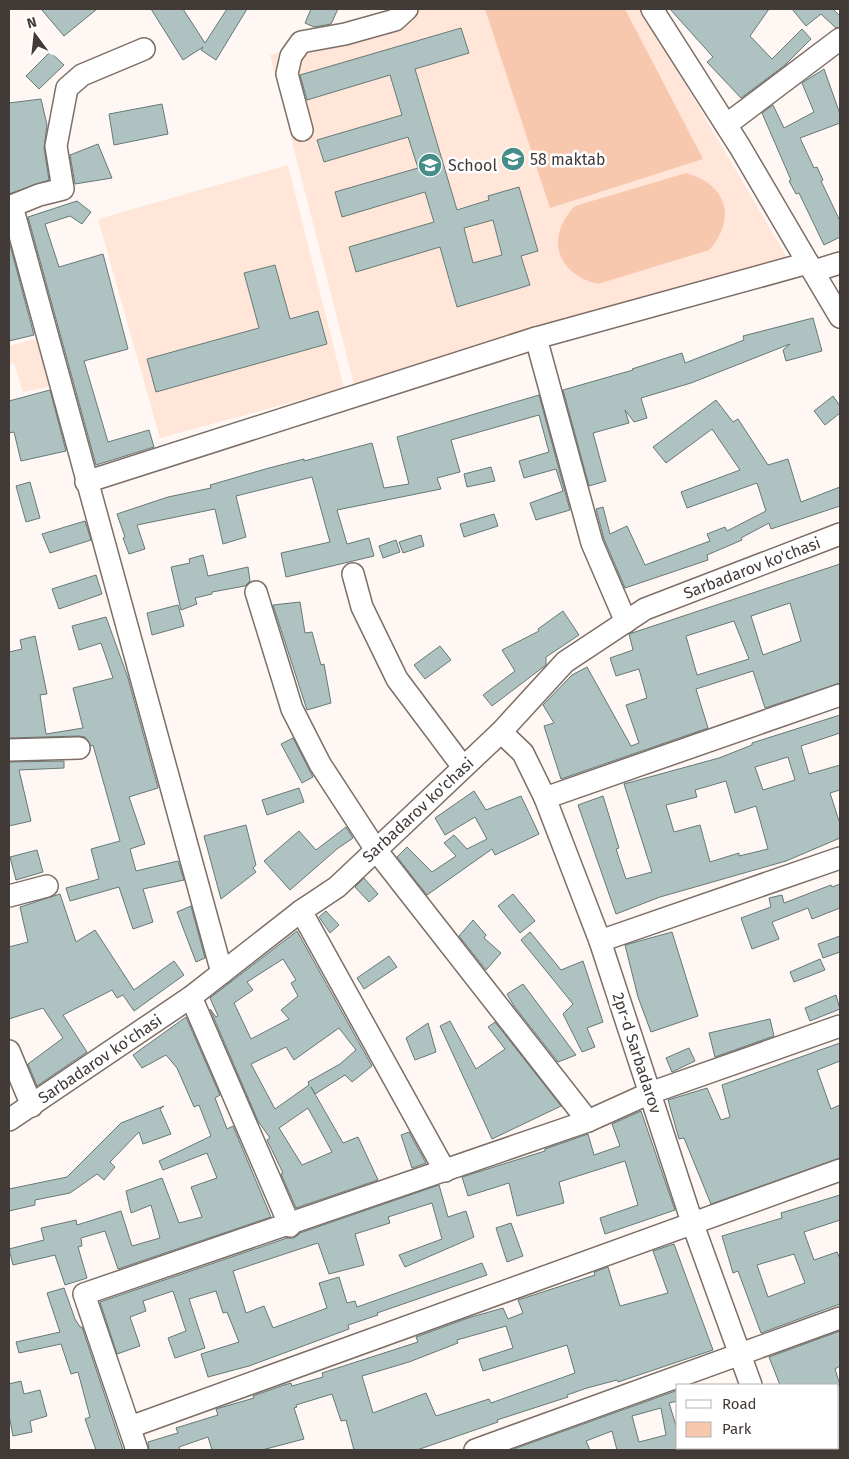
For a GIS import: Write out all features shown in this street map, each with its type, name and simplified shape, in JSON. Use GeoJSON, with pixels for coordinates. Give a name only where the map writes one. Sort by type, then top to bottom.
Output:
{"type":"FeatureCollection","features":[{"type":"Feature","properties":{"kind":"street"},"geometry":{"type":"LineString","coordinates":[[302,130],[286,74],[291,56],[302,42],[345,34],[395,20],[407,9]]}},
{"type":"Feature","properties":{"kind":"street"},"geometry":{"type":"LineString","coordinates":[[652,9],[726,124],[840,317]]}},
{"type":"Feature","properties":{"kind":"street"},"geometry":{"type":"LineString","coordinates":[[726,124],[840,39]]}},
{"type":"Feature","properties":{"kind":"street"},"geometry":{"type":"LineString","coordinates":[[144,49],[82,75],[67,88],[56,146],[63,189],[39,195],[10,207],[222,973]]}},
{"type":"Feature","properties":{"kind":"street"},"geometry":{"type":"LineString","coordinates":[[86,482],[536,338],[811,267],[840,262]]}},
{"type":"Feature","properties":{"kind":"street"},"geometry":{"type":"LineString","coordinates":[[536,338],[592,543],[626,622]]}},
{"type":"Feature","properties":{"kind":"street","name":"Sarbadarov ko'chasi"},"geometry":{"type":"LineString","coordinates":[[9,1120],[191,997],[336,887],[501,732],[564,662],[645,609],[840,534]]}},
{"type":"Feature","properties":{"kind":"street"},"geometry":{"type":"LineString","coordinates":[[353,574],[362,607],[397,679],[463,767]]}},
{"type":"Feature","properties":{"kind":"street"},"geometry":{"type":"LineString","coordinates":[[256,592],[292,709],[320,764],[376,850],[588,1121]]}},
{"type":"Feature","properties":{"kind":"street"},"geometry":{"type":"LineString","coordinates":[[545,798],[840,695]]}},
{"type":"Feature","properties":{"kind":"street","name":"2pr-d Sarbadarov"},"geometry":{"type":"LineString","coordinates":[[501,732],[523,753],[545,798],[600,941],[692,1222],[751,1384]]}},
{"type":"Feature","properties":{"kind":"street"},"geometry":{"type":"LineString","coordinates":[[9,750],[79,748]]}},
{"type":"Feature","properties":{"kind":"street"},"geometry":{"type":"LineString","coordinates":[[600,941],[840,858]]}},
{"type":"Feature","properties":{"kind":"street"},"geometry":{"type":"LineString","coordinates":[[9,896],[47,886]]}},
{"type":"Feature","properties":{"kind":"street"},"geometry":{"type":"LineString","coordinates":[[302,911],[445,1171]]}},
{"type":"Feature","properties":{"kind":"street"},"geometry":{"type":"LineString","coordinates":[[191,997],[290,1226]]}},
{"type":"Feature","properties":{"kind":"street"},"geometry":{"type":"LineString","coordinates":[[137,1450],[84,1294],[290,1226],[588,1121],[650,1093],[840,1026]]}},
{"type":"Feature","properties":{"kind":"street"},"geometry":{"type":"LineString","coordinates":[[9,1051],[32,1106]]}},
{"type":"Feature","properties":{"kind":"street"},"geometry":{"type":"LineString","coordinates":[[130,1427],[840,1170]]}},
{"type":"Feature","properties":{"kind":"street"},"geometry":{"type":"LineString","coordinates":[[475,1450],[840,1318]]}},
{"type":"Feature","properties":{"kind":"shaded area","name":"58 maktab"},"geometry":{"type":"Polygon","coordinates":[[[422,9],[641,9],[791,264],[356,392],[270,55],[422,9]]]}},
{"type":"Feature","properties":{"kind":"shaded area"},"geometry":{"type":"Polygon","coordinates":[[[288,165],[344,388],[160,438],[98,219],[288,165]]]}},
{"type":"Feature","properties":{"kind":"shaded area"},"geometry":{"type":"Polygon","coordinates":[[[35,339],[51,386],[23,392],[14,363],[9,364],[9,346],[35,339]]]}},
{"type":"Feature","properties":{"kind":"green space"},"geometry":{"type":"Polygon","coordinates":[[[485,9],[625,9],[703,159],[550,208],[485,9]]]}},
{"type":"Feature","properties":{"kind":"green space"},"geometry":{"type":"Polygon","coordinates":[[[686,173],[700,178],[711,185],[719,194],[723,204],[725,215],[723,226],[718,238],[709,250],[598,284],[572,272],[564,263],[558,242],[560,230],[575,206],[686,173]]]}},
{"type":"Feature","properties":{"kind":"building"},"geometry":{"type":"Polygon","coordinates":[[[41,9],[97,9],[64,36],[41,9]]]}},
{"type":"Feature","properties":{"kind":"building"},"geometry":{"type":"Polygon","coordinates":[[[151,9],[183,9],[205,43],[227,9],[247,9],[216,60],[201,50],[203,47],[183,60],[151,9]]]}},
{"type":"Feature","properties":{"kind":"building"},"geometry":{"type":"Polygon","coordinates":[[[311,9],[338,9],[331,24],[314,27],[305,23],[311,9]]]}},
{"type":"Feature","properties":{"kind":"building"},"geometry":{"type":"Polygon","coordinates":[[[670,9],[769,9],[750,36],[772,59],[802,29],[811,39],[785,65],[741,98],[707,62],[713,57],[670,9]]]}},
{"type":"Feature","properties":{"kind":"building"},"geometry":{"type":"Polygon","coordinates":[[[792,9],[833,9],[840,16],[840,27],[836,28],[821,14],[806,26],[792,9]]]}},
{"type":"Feature","properties":{"kind":"building","name":"School"},"geometry":{"type":"Polygon","coordinates":[[[461,28],[469,53],[415,69],[457,210],[489,200],[488,196],[519,187],[538,251],[521,256],[530,285],[457,307],[440,247],[356,272],[349,247],[434,222],[425,192],[342,217],[335,192],[418,168],[408,137],[324,162],[317,140],[402,115],[390,75],[307,100],[300,75],[461,28]],[[493,220],[464,228],[473,263],[502,255],[493,220]]]}},
{"type":"Feature","properties":{"kind":"building"},"geometry":{"type":"Polygon","coordinates":[[[50,52],[64,65],[39,89],[26,76],[50,52]]]}},
{"type":"Feature","properties":{"kind":"building"},"geometry":{"type":"Polygon","coordinates":[[[824,69],[840,114],[840,123],[800,138],[814,168],[817,167],[823,180],[821,181],[840,221],[840,237],[824,245],[799,193],[796,194],[789,181],[791,180],[762,113],[773,105],[784,128],[814,112],[802,83],[824,69]]]}},
{"type":"Feature","properties":{"kind":"building"},"geometry":{"type":"Polygon","coordinates":[[[41,99],[47,125],[44,148],[49,180],[9,194],[9,103],[41,99]]]}},
{"type":"Feature","properties":{"kind":"building"},"geometry":{"type":"Polygon","coordinates":[[[162,104],[168,134],[114,145],[109,114],[162,104]]]}},
{"type":"Feature","properties":{"kind":"building"},"geometry":{"type":"Polygon","coordinates":[[[98,144],[112,178],[75,184],[70,155],[98,144]]]}},
{"type":"Feature","properties":{"kind":"building"},"geometry":{"type":"Polygon","coordinates":[[[77,201],[91,212],[82,224],[70,216],[45,224],[59,267],[103,254],[128,349],[84,361],[108,442],[149,430],[154,447],[96,465],[28,217],[77,201]]]}},
{"type":"Feature","properties":{"kind":"building"},"geometry":{"type":"Polygon","coordinates":[[[9,241],[34,335],[9,341],[9,241]]]}},
{"type":"Feature","properties":{"kind":"building"},"geometry":{"type":"Polygon","coordinates":[[[275,265],[290,319],[318,311],[327,344],[156,392],[147,359],[259,328],[244,273],[275,265]]]}},
{"type":"Feature","properties":{"kind":"building"},"geometry":{"type":"Polygon","coordinates":[[[813,318],[822,351],[786,361],[783,350],[790,344],[691,383],[641,398],[647,418],[634,422],[625,410],[629,423],[593,433],[606,481],[589,486],[563,390],[633,370],[682,353],[685,363],[744,340],[743,336],[813,318]]]}},
{"type":"Feature","properties":{"kind":"building"},"geometry":{"type":"Polygon","coordinates":[[[50,390],[66,451],[21,461],[14,432],[9,433],[9,401],[50,390]]]}},
{"type":"Feature","properties":{"kind":"building"},"geometry":{"type":"Polygon","coordinates":[[[539,395],[570,510],[536,520],[530,503],[563,491],[556,469],[524,478],[519,461],[549,452],[539,415],[451,440],[460,472],[437,478],[441,489],[337,510],[347,544],[369,538],[374,556],[286,577],[281,553],[330,542],[312,477],[236,496],[246,537],[223,544],[215,509],[137,525],[145,549],[129,554],[123,538],[125,537],[117,514],[168,497],[211,488],[210,485],[269,468],[372,443],[384,488],[409,484],[397,437],[539,395]]]}},
{"type":"Feature","properties":{"kind":"building"},"geometry":{"type":"Polygon","coordinates":[[[833,396],[840,406],[840,413],[825,425],[814,411],[833,396]]]}},
{"type":"Feature","properties":{"kind":"building"},"geometry":{"type":"Polygon","coordinates":[[[716,400],[733,422],[738,419],[768,465],[788,459],[801,502],[840,487],[840,506],[771,529],[769,523],[741,538],[742,540],[707,555],[708,560],[625,588],[604,539],[596,509],[603,507],[610,534],[627,526],[645,565],[710,541],[707,534],[725,527],[727,531],[766,511],[757,483],[687,508],[681,492],[740,470],[712,429],[666,463],[653,447],[716,400]]]}},
{"type":"Feature","properties":{"kind":"building"},"geometry":{"type":"Polygon","coordinates":[[[491,467],[495,481],[467,487],[464,474],[491,467]]]}},
{"type":"Feature","properties":{"kind":"building"},"geometry":{"type":"Polygon","coordinates":[[[30,482],[40,518],[26,522],[16,486],[30,482]]]}},
{"type":"Feature","properties":{"kind":"building"},"geometry":{"type":"Polygon","coordinates":[[[494,514],[498,526],[464,537],[460,524],[494,514]]]}},
{"type":"Feature","properties":{"kind":"building"},"geometry":{"type":"Polygon","coordinates":[[[85,521],[91,540],[50,553],[42,534],[85,521]]]}},
{"type":"Feature","properties":{"kind":"building"},"geometry":{"type":"Polygon","coordinates":[[[421,535],[424,546],[403,553],[399,542],[421,535]]]}},
{"type":"Feature","properties":{"kind":"building"},"geometry":{"type":"Polygon","coordinates":[[[396,540],[400,552],[383,558],[379,546],[396,540]]]}},
{"type":"Feature","properties":{"kind":"building"},"geometry":{"type":"Polygon","coordinates":[[[203,555],[208,576],[248,567],[250,581],[245,586],[212,592],[212,594],[195,598],[197,604],[181,610],[171,567],[190,563],[189,559],[203,555]]]}},
{"type":"Feature","properties":{"kind":"building"},"geometry":{"type":"Polygon","coordinates":[[[840,564],[840,683],[765,708],[753,671],[696,689],[708,728],[561,779],[544,726],[554,723],[543,705],[572,675],[587,667],[631,746],[639,743],[626,705],[647,698],[639,669],[616,676],[610,658],[633,650],[629,634],[840,564]],[[790,603],[751,616],[763,655],[801,641],[790,603]],[[734,621],[686,636],[697,675],[749,659],[734,621]]]}},
{"type":"Feature","properties":{"kind":"building"},"geometry":{"type":"Polygon","coordinates":[[[96,575],[102,594],[59,609],[52,589],[96,575]]]}},
{"type":"Feature","properties":{"kind":"building"},"geometry":{"type":"Polygon","coordinates":[[[300,602],[305,633],[312,632],[321,665],[324,664],[331,703],[307,710],[273,605],[300,602]]]}},
{"type":"Feature","properties":{"kind":"building"},"geometry":{"type":"Polygon","coordinates":[[[178,605],[184,626],[152,635],[147,613],[178,605]]]}},
{"type":"Feature","properties":{"kind":"building"},"geometry":{"type":"Polygon","coordinates":[[[563,611],[579,635],[546,657],[546,665],[492,706],[483,695],[515,671],[502,650],[539,631],[538,629],[563,611]]]}},
{"type":"Feature","properties":{"kind":"building"},"geometry":{"type":"Polygon","coordinates":[[[106,617],[128,678],[158,788],[129,797],[145,844],[130,849],[136,871],[178,861],[184,880],[143,889],[153,922],[133,929],[119,887],[70,901],[66,888],[99,879],[91,849],[120,841],[93,745],[91,746],[85,737],[79,736],[9,738],[9,652],[22,649],[20,640],[35,636],[47,694],[40,695],[46,734],[83,728],[73,688],[113,678],[101,643],[79,650],[72,626],[106,617]]]}},
{"type":"Feature","properties":{"kind":"building"},"geometry":{"type":"Polygon","coordinates":[[[440,646],[451,660],[425,679],[414,665],[440,646]]]}},
{"type":"Feature","properties":{"kind":"building"},"geometry":{"type":"Polygon","coordinates":[[[840,715],[840,733],[801,746],[809,774],[840,765],[840,790],[830,793],[840,824],[840,838],[786,861],[660,897],[616,914],[578,805],[603,796],[619,848],[616,849],[626,879],[652,872],[624,784],[719,758],[752,745],[752,743],[840,715]],[[788,757],[755,767],[763,790],[795,780],[788,757]],[[726,781],[695,790],[697,797],[666,805],[674,832],[700,825],[710,862],[739,853],[739,856],[768,849],[756,806],[735,813],[726,781]]]}},
{"type":"Feature","properties":{"kind":"building"},"geometry":{"type":"Polygon","coordinates":[[[293,738],[313,777],[302,783],[281,744],[293,738]]]}},
{"type":"Feature","properties":{"kind":"building"},"geometry":{"type":"Polygon","coordinates":[[[64,761],[64,768],[19,770],[31,821],[9,826],[9,762],[64,761]]]}},
{"type":"Feature","properties":{"kind":"building"},"geometry":{"type":"Polygon","coordinates":[[[299,788],[304,802],[267,815],[262,800],[299,788]]]}},
{"type":"Feature","properties":{"kind":"building"},"geometry":{"type":"Polygon","coordinates":[[[474,791],[486,810],[521,796],[539,834],[495,855],[492,849],[427,895],[397,857],[407,847],[432,872],[456,856],[444,843],[454,835],[467,849],[487,839],[475,817],[445,835],[435,818],[474,791]]]}},
{"type":"Feature","properties":{"kind":"building"},"geometry":{"type":"Polygon","coordinates":[[[246,825],[256,865],[253,868],[256,872],[221,899],[204,836],[246,825]]]}},
{"type":"Feature","properties":{"kind":"building"},"geometry":{"type":"Polygon","coordinates":[[[346,827],[353,838],[337,849],[290,890],[264,861],[299,831],[316,850],[346,827]]]}},
{"type":"Feature","properties":{"kind":"building"},"geometry":{"type":"Polygon","coordinates":[[[37,850],[43,872],[16,880],[10,857],[37,850]]]}},
{"type":"Feature","properties":{"kind":"building"},"geometry":{"type":"Polygon","coordinates":[[[364,878],[378,894],[369,902],[355,887],[364,878]]]}},
{"type":"Feature","properties":{"kind":"building"},"geometry":{"type":"Polygon","coordinates":[[[840,884],[840,908],[812,919],[808,908],[772,922],[779,939],[752,949],[741,918],[771,907],[769,898],[782,895],[784,903],[831,885],[832,887],[840,884]]]}},
{"type":"Feature","properties":{"kind":"building"},"geometry":{"type":"Polygon","coordinates":[[[60,894],[76,942],[95,930],[134,990],[174,961],[184,975],[134,1011],[123,995],[117,998],[112,990],[63,1015],[87,1052],[37,1086],[28,1064],[63,1038],[43,1008],[9,1019],[9,947],[28,942],[20,907],[60,894]]]}},
{"type":"Feature","properties":{"kind":"building"},"geometry":{"type":"Polygon","coordinates":[[[513,894],[535,921],[520,933],[498,906],[513,894]]]}},
{"type":"Feature","properties":{"kind":"building"},"geometry":{"type":"Polygon","coordinates":[[[191,906],[205,958],[196,962],[177,912],[191,906]]]}},
{"type":"Feature","properties":{"kind":"building"},"geometry":{"type":"Polygon","coordinates":[[[326,911],[339,925],[330,933],[319,917],[326,911]]]}},
{"type":"Feature","properties":{"kind":"building"},"geometry":{"type":"Polygon","coordinates":[[[473,920],[486,935],[484,938],[501,953],[486,970],[459,936],[473,920]]]}},
{"type":"Feature","properties":{"kind":"building"},"geometry":{"type":"Polygon","coordinates":[[[297,931],[372,1066],[352,1082],[345,1075],[315,1094],[343,1143],[358,1137],[378,1180],[296,1208],[281,1174],[283,1173],[267,1140],[270,1138],[258,1121],[210,1009],[216,1017],[218,1016],[210,998],[297,931]],[[283,959],[247,982],[253,990],[234,1003],[251,1039],[289,1019],[281,1010],[298,996],[291,983],[296,980],[283,959]],[[339,1028],[294,1060],[286,1047],[251,1064],[275,1109],[309,1085],[308,1082],[340,1064],[356,1050],[339,1028]],[[308,1108],[279,1128],[302,1165],[332,1152],[308,1108]]]}},
{"type":"Feature","properties":{"kind":"building"},"geometry":{"type":"Polygon","coordinates":[[[530,932],[561,970],[583,961],[603,1022],[587,1028],[595,1047],[582,1052],[563,1014],[573,1004],[521,940],[530,932]]]}},
{"type":"Feature","properties":{"kind":"building"},"geometry":{"type":"Polygon","coordinates":[[[672,932],[698,1016],[651,1032],[638,997],[625,945],[672,932]]]}},
{"type":"Feature","properties":{"kind":"building"},"geometry":{"type":"Polygon","coordinates":[[[840,936],[840,952],[823,958],[818,944],[840,936]]]}},
{"type":"Feature","properties":{"kind":"building"},"geometry":{"type":"Polygon","coordinates":[[[389,956],[397,967],[364,989],[357,978],[389,956]]]}},
{"type":"Feature","properties":{"kind":"building"},"geometry":{"type":"Polygon","coordinates":[[[820,959],[825,970],[794,982],[790,972],[820,959]]]}},
{"type":"Feature","properties":{"kind":"building"},"geometry":{"type":"Polygon","coordinates":[[[523,984],[576,1055],[558,1062],[514,1006],[507,994],[523,984]]]}},
{"type":"Feature","properties":{"kind":"building"},"geometry":{"type":"Polygon","coordinates":[[[836,995],[840,1009],[810,1021],[805,1008],[836,995]]]}},
{"type":"Feature","properties":{"kind":"building"},"geometry":{"type":"Polygon","coordinates":[[[186,1017],[220,1095],[215,1098],[227,1129],[233,1126],[271,1217],[118,1269],[105,1231],[81,1238],[82,1246],[78,1247],[87,1278],[65,1285],[55,1255],[13,1265],[9,1249],[44,1240],[41,1228],[76,1220],[77,1225],[121,1211],[132,1246],[160,1238],[151,1205],[131,1213],[126,1191],[162,1178],[179,1223],[202,1217],[191,1187],[217,1178],[207,1153],[163,1170],[159,1161],[211,1136],[199,1105],[194,1107],[177,1068],[166,1055],[142,1068],[133,1055],[186,1017]]]}},
{"type":"Feature","properties":{"kind":"building"},"geometry":{"type":"Polygon","coordinates":[[[770,1019],[774,1036],[715,1057],[709,1033],[770,1019]]]}},
{"type":"Feature","properties":{"kind":"building"},"geometry":{"type":"Polygon","coordinates":[[[450,1021],[476,1069],[505,1049],[488,1027],[495,1022],[561,1106],[492,1139],[440,1026],[450,1021]]]}},
{"type":"Feature","properties":{"kind":"building"},"geometry":{"type":"Polygon","coordinates":[[[428,1023],[436,1052],[415,1060],[406,1038],[428,1023]]]}},
{"type":"Feature","properties":{"kind":"building"},"geometry":{"type":"Polygon","coordinates":[[[840,1043],[840,1061],[817,1070],[831,1109],[840,1105],[840,1158],[711,1204],[684,1138],[679,1139],[668,1100],[707,1088],[721,1120],[730,1117],[722,1085],[840,1043]]]}},
{"type":"Feature","properties":{"kind":"building"},"geometry":{"type":"Polygon","coordinates":[[[689,1048],[695,1061],[672,1072],[666,1058],[689,1048]]]}},
{"type":"Feature","properties":{"kind":"building"},"geometry":{"type":"Polygon","coordinates":[[[164,1106],[160,1109],[171,1134],[143,1144],[139,1132],[110,1162],[115,1167],[104,1180],[97,1174],[70,1193],[35,1200],[35,1205],[9,1211],[9,1189],[67,1177],[121,1123],[164,1106]]]}},
{"type":"Feature","properties":{"kind":"building"},"geometry":{"type":"Polygon","coordinates":[[[641,1111],[675,1210],[605,1234],[600,1218],[638,1205],[625,1161],[559,1182],[564,1203],[517,1216],[509,1183],[468,1196],[462,1177],[545,1151],[545,1149],[588,1134],[594,1155],[620,1146],[612,1124],[641,1111]]]}},
{"type":"Feature","properties":{"kind":"building"},"geometry":{"type":"Polygon","coordinates":[[[409,1132],[426,1163],[412,1168],[401,1135],[409,1132]]]}},
{"type":"Feature","properties":{"kind":"building"},"geometry":{"type":"Polygon","coordinates":[[[439,1185],[448,1217],[466,1211],[474,1237],[405,1267],[399,1255],[442,1239],[432,1203],[388,1217],[390,1223],[355,1234],[364,1265],[329,1274],[318,1243],[233,1271],[246,1313],[264,1306],[273,1328],[327,1308],[319,1283],[339,1277],[347,1303],[355,1301],[357,1307],[482,1263],[487,1275],[377,1313],[378,1315],[348,1325],[349,1329],[249,1366],[208,1377],[201,1354],[239,1342],[227,1312],[223,1313],[216,1291],[189,1299],[205,1348],[175,1358],[168,1338],[186,1331],[173,1291],[143,1301],[146,1311],[130,1317],[140,1346],[117,1354],[100,1302],[287,1238],[294,1238],[300,1233],[439,1185]]]}},
{"type":"Feature","properties":{"kind":"building"},"geometry":{"type":"Polygon","coordinates":[[[840,1195],[840,1220],[804,1232],[814,1260],[837,1252],[840,1259],[840,1304],[761,1333],[738,1271],[733,1273],[722,1236],[782,1218],[781,1213],[840,1195]],[[794,1254],[757,1265],[768,1297],[805,1283],[794,1254]]]}},
{"type":"Feature","properties":{"kind":"building"},"geometry":{"type":"Polygon","coordinates":[[[511,1223],[523,1256],[507,1262],[496,1228],[511,1223]]]}},
{"type":"Feature","properties":{"kind":"building"},"geometry":{"type":"Polygon","coordinates":[[[674,1244],[713,1350],[618,1382],[617,1380],[587,1388],[567,1395],[568,1397],[497,1420],[498,1422],[417,1450],[354,1450],[346,1420],[341,1421],[332,1394],[296,1405],[297,1407],[294,1408],[304,1439],[262,1450],[212,1450],[208,1437],[179,1447],[180,1450],[149,1450],[148,1442],[178,1433],[176,1428],[218,1415],[216,1409],[254,1398],[253,1396],[284,1385],[291,1383],[292,1386],[323,1377],[322,1373],[418,1342],[416,1337],[468,1318],[503,1308],[508,1319],[523,1313],[518,1300],[595,1275],[594,1272],[608,1267],[620,1306],[668,1293],[653,1251],[674,1244]],[[506,1326],[457,1340],[458,1343],[409,1362],[362,1376],[373,1413],[426,1393],[436,1416],[489,1399],[491,1403],[575,1373],[567,1345],[483,1371],[479,1359],[513,1348],[506,1326]]]}},
{"type":"Feature","properties":{"kind":"building"},"geometry":{"type":"Polygon","coordinates":[[[64,1288],[75,1319],[80,1327],[82,1327],[123,1450],[96,1450],[85,1419],[90,1417],[78,1372],[71,1374],[61,1344],[19,1353],[16,1342],[60,1332],[47,1293],[64,1288]]]}},
{"type":"Feature","properties":{"kind":"building"},"geometry":{"type":"Polygon","coordinates":[[[840,1331],[840,1366],[835,1369],[840,1385],[780,1384],[769,1357],[840,1331]]]}},
{"type":"Feature","properties":{"kind":"building"},"geometry":{"type":"Polygon","coordinates":[[[21,1381],[24,1394],[40,1390],[47,1416],[30,1421],[32,1432],[13,1436],[9,1415],[9,1384],[21,1381]]]}},
{"type":"Feature","properties":{"kind":"building"},"geometry":{"type":"Polygon","coordinates":[[[676,1391],[676,1401],[669,1403],[676,1426],[676,1449],[678,1450],[617,1450],[612,1431],[586,1441],[590,1450],[511,1450],[676,1391]],[[661,1408],[632,1416],[639,1442],[666,1435],[661,1408]]]}},
{"type":"Feature","properties":{"kind":"place","name":"58 maktab"},"geometry":{"type":"Point","coordinates":[513,159]}},
{"type":"Feature","properties":{"kind":"place","name":"School"},"geometry":{"type":"Point","coordinates":[430,165]}}]}
